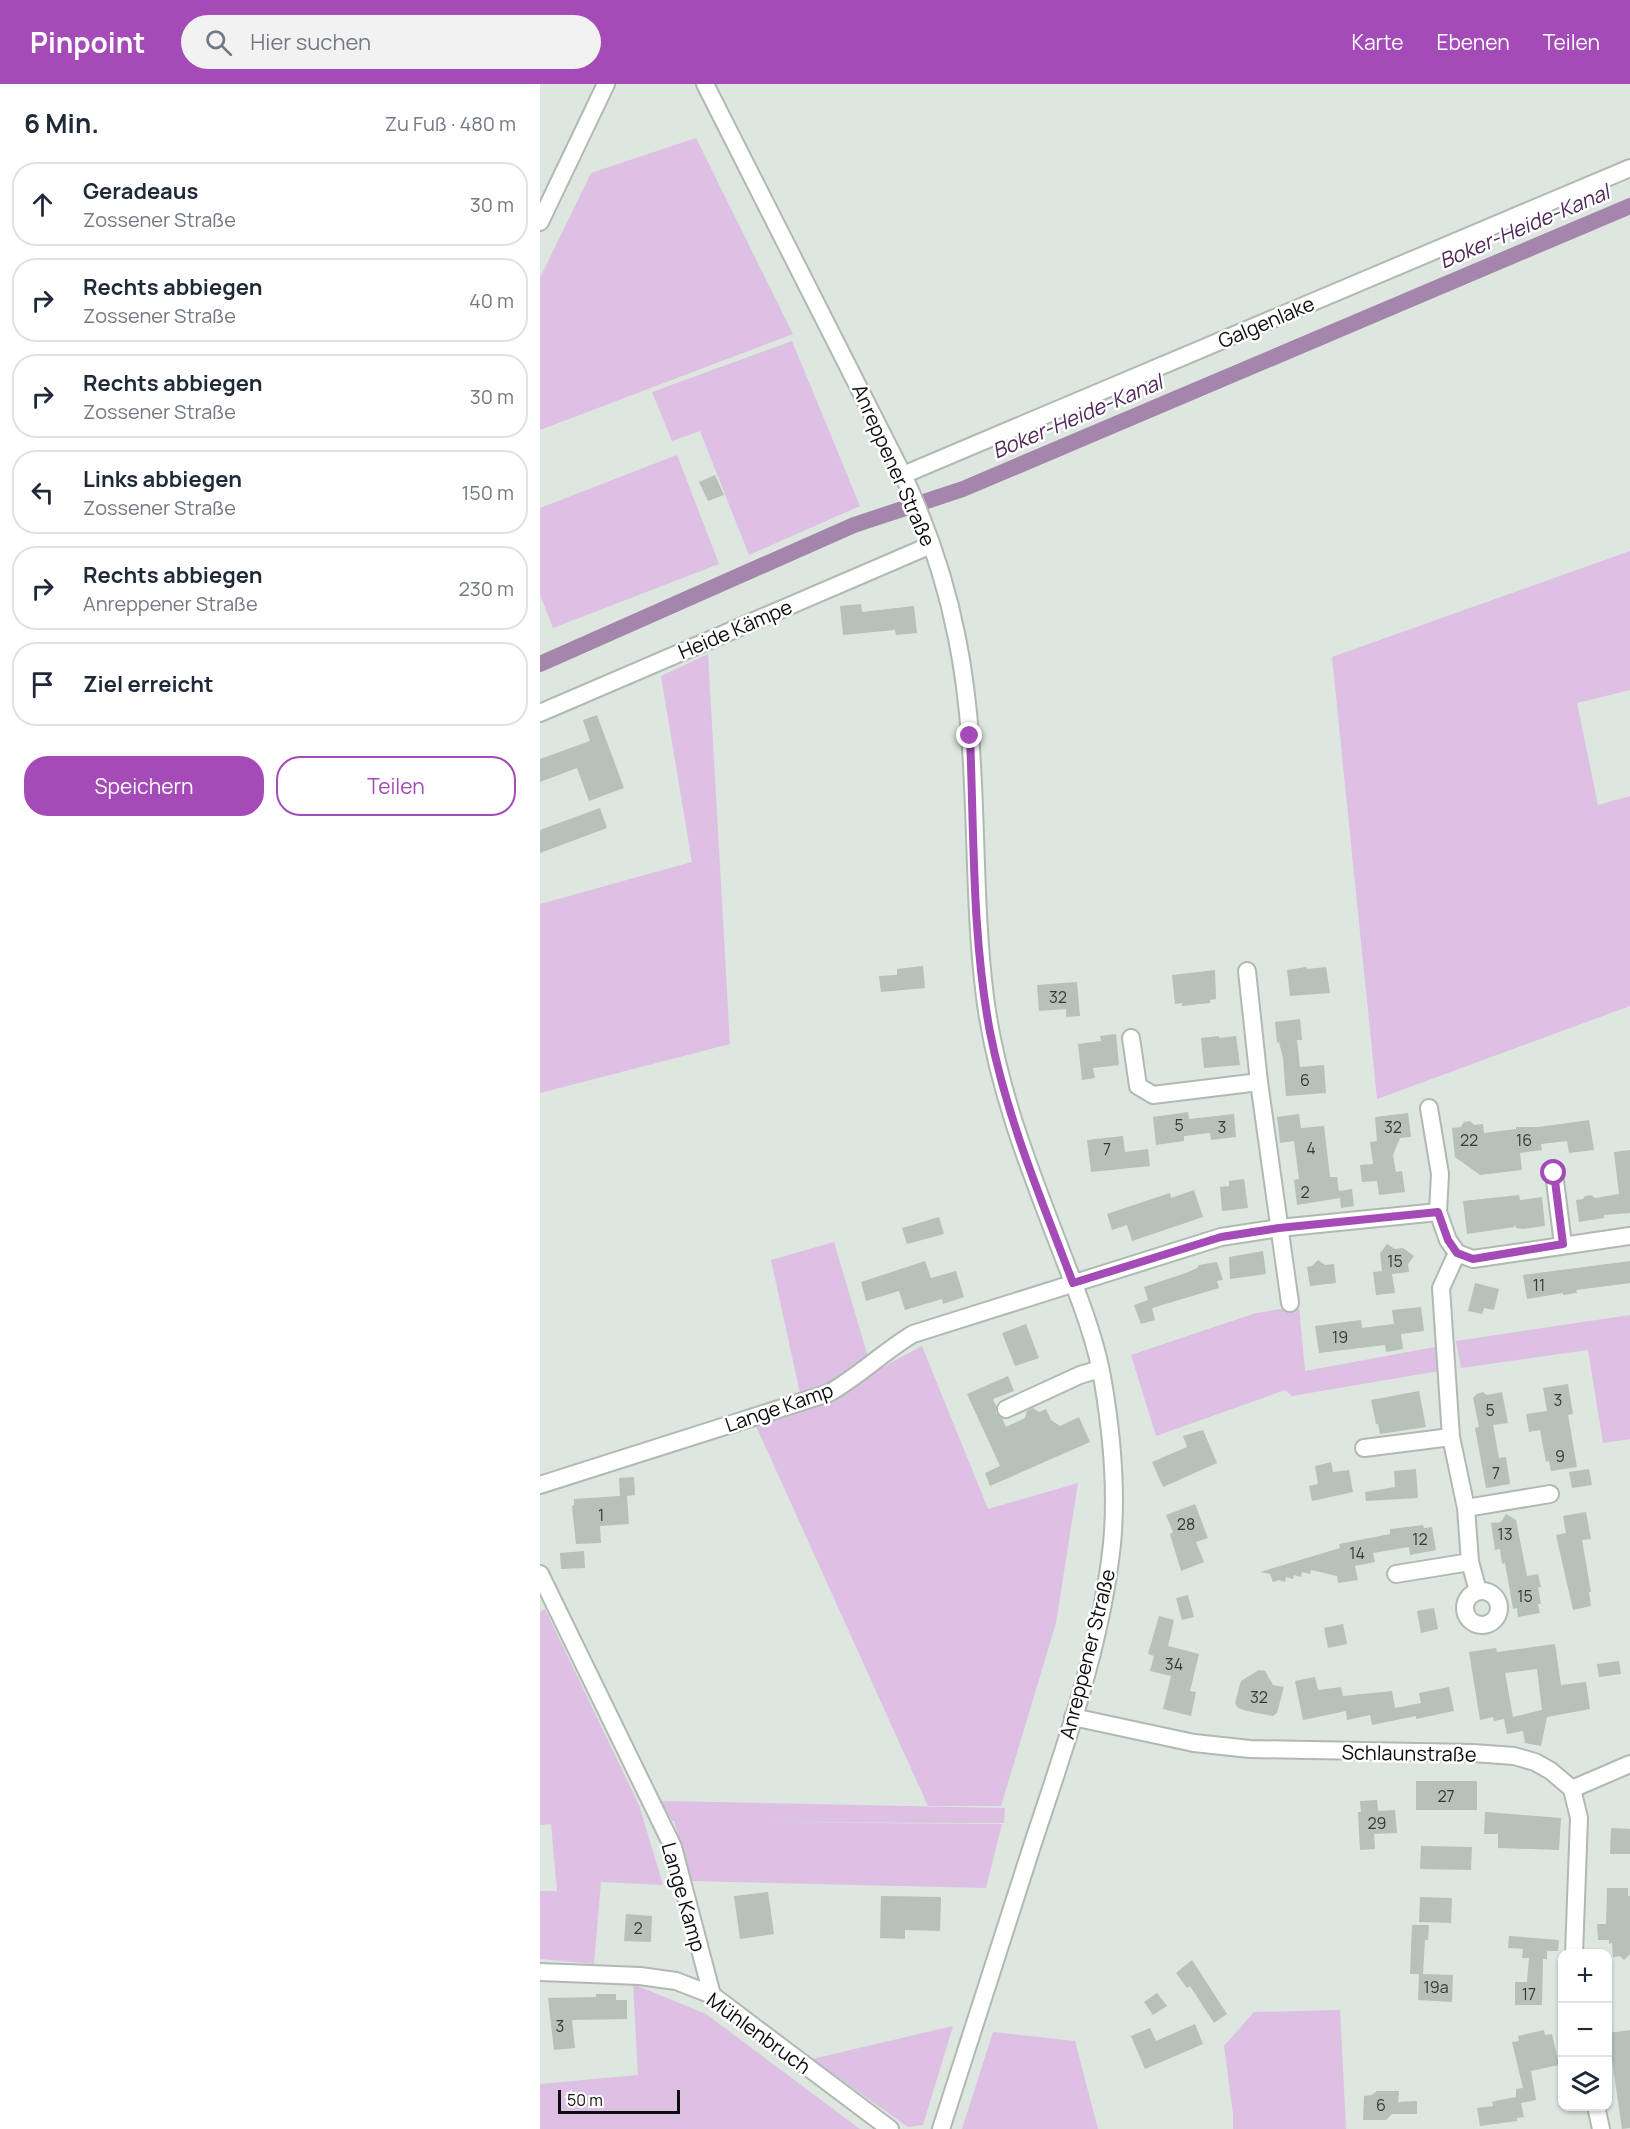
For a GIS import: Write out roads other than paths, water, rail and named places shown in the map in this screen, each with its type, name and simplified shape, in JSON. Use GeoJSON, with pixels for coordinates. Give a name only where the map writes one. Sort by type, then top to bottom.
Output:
{"type":"FeatureCollection","features":[{"type":"Feature","properties":{"kind":"street"},"geometry":{"type":"LineString","coordinates":[[540,222],[606,84]]}},
{"type":"Feature","properties":{"kind":"street","name":"Anreppener Straße"},"geometry":{"type":"LineString","coordinates":[[705,84],[903,475],[931,545],[957,638],[964,685],[970,736],[981,951],[990,1031],[1005,1095],[1027,1164],[1091,1335],[1100,1369],[1110,1430],[1114,1479],[1112,1541],[1105,1595],[1090,1659],[941,2129]]}},
{"type":"Feature","properties":{"kind":"street","name":"Galgenlake"},"geometry":{"type":"LineString","coordinates":[[903,475],[1630,168]]}},
{"type":"Feature","properties":{"kind":"street","name":"Heide Kämpe"},"geometry":{"type":"LineString","coordinates":[[540,713],[931,545]]}},
{"type":"Feature","properties":{"kind":"street"},"geometry":{"type":"LineString","coordinates":[[1247,971],[1259,1082],[1290,1303]]}},
{"type":"Feature","properties":{"kind":"street"},"geometry":{"type":"LineString","coordinates":[[1131,1038],[1138,1086],[1153,1095],[1259,1082]]}},
{"type":"Feature","properties":{"kind":"street"},"geometry":{"type":"LineString","coordinates":[[1429,1108],[1440,1174],[1438,1212],[1448,1240],[1457,1253],[1473,1259],[1630,1236]]}},
{"type":"Feature","properties":{"kind":"street"},"geometry":{"type":"LineString","coordinates":[[1554,1173],[1563,1244]]}},
{"type":"Feature","properties":{"kind":"street","name":"Lange Kamp"},"geometry":{"type":"LineString","coordinates":[[540,1485],[829,1393],[852,1380],[890,1348],[913,1334],[1221,1237],[1279,1228],[1438,1212]]}},
{"type":"Feature","properties":{"kind":"street"},"geometry":{"type":"LineString","coordinates":[[1457,1253],[1441,1288],[1451,1437],[1467,1508],[1470,1562],[1478,1592]]}},
{"type":"Feature","properties":{"kind":"street"},"geometry":{"type":"LineString","coordinates":[[1006,1409],[1080,1375],[1100,1369]]}},
{"type":"Feature","properties":{"kind":"street"},"geometry":{"type":"LineString","coordinates":[[1364,1448],[1451,1437]]}},
{"type":"Feature","properties":{"kind":"street"},"geometry":{"type":"LineString","coordinates":[[1467,1508],[1550,1494]]}},
{"type":"Feature","properties":{"kind":"street"},"geometry":{"type":"LineString","coordinates":[[1396,1574],[1470,1562]]}},
{"type":"Feature","properties":{"kind":"street","name":"Lange Kamp"},"geometry":{"type":"LineString","coordinates":[[540,1574],[673,1847],[712,1995]]}},
{"type":"Feature","properties":{"kind":"street","name":"Schlaunstraße"},"geometry":{"type":"LineString","coordinates":[[1073,1717],[1194,1743],[1250,1749],[1473,1753],[1514,1756],[1543,1767],[1572,1789]]}},
{"type":"Feature","properties":{"kind":"street"},"geometry":{"type":"LineString","coordinates":[[1574,1949],[1579,1818],[1572,1789],[1630,1764]]}},
{"type":"Feature","properties":{"kind":"street","name":"Mühlenbruch"},"geometry":{"type":"LineString","coordinates":[[540,1972],[640,1976],[676,1981],[712,1995],[890,2129]]}},
{"type":"Feature","properties":{"kind":"street"},"geometry":{"type":"LineString","coordinates":[[1597,2111],[1600,2129]]}},
{"type":"Feature","properties":{"kind":"waterway","name":"Boker-Heide-Kanal"},"geometry":{"type":"LineString","coordinates":[[540,664],[854,525],[963,489],[1630,206]]}}]}
